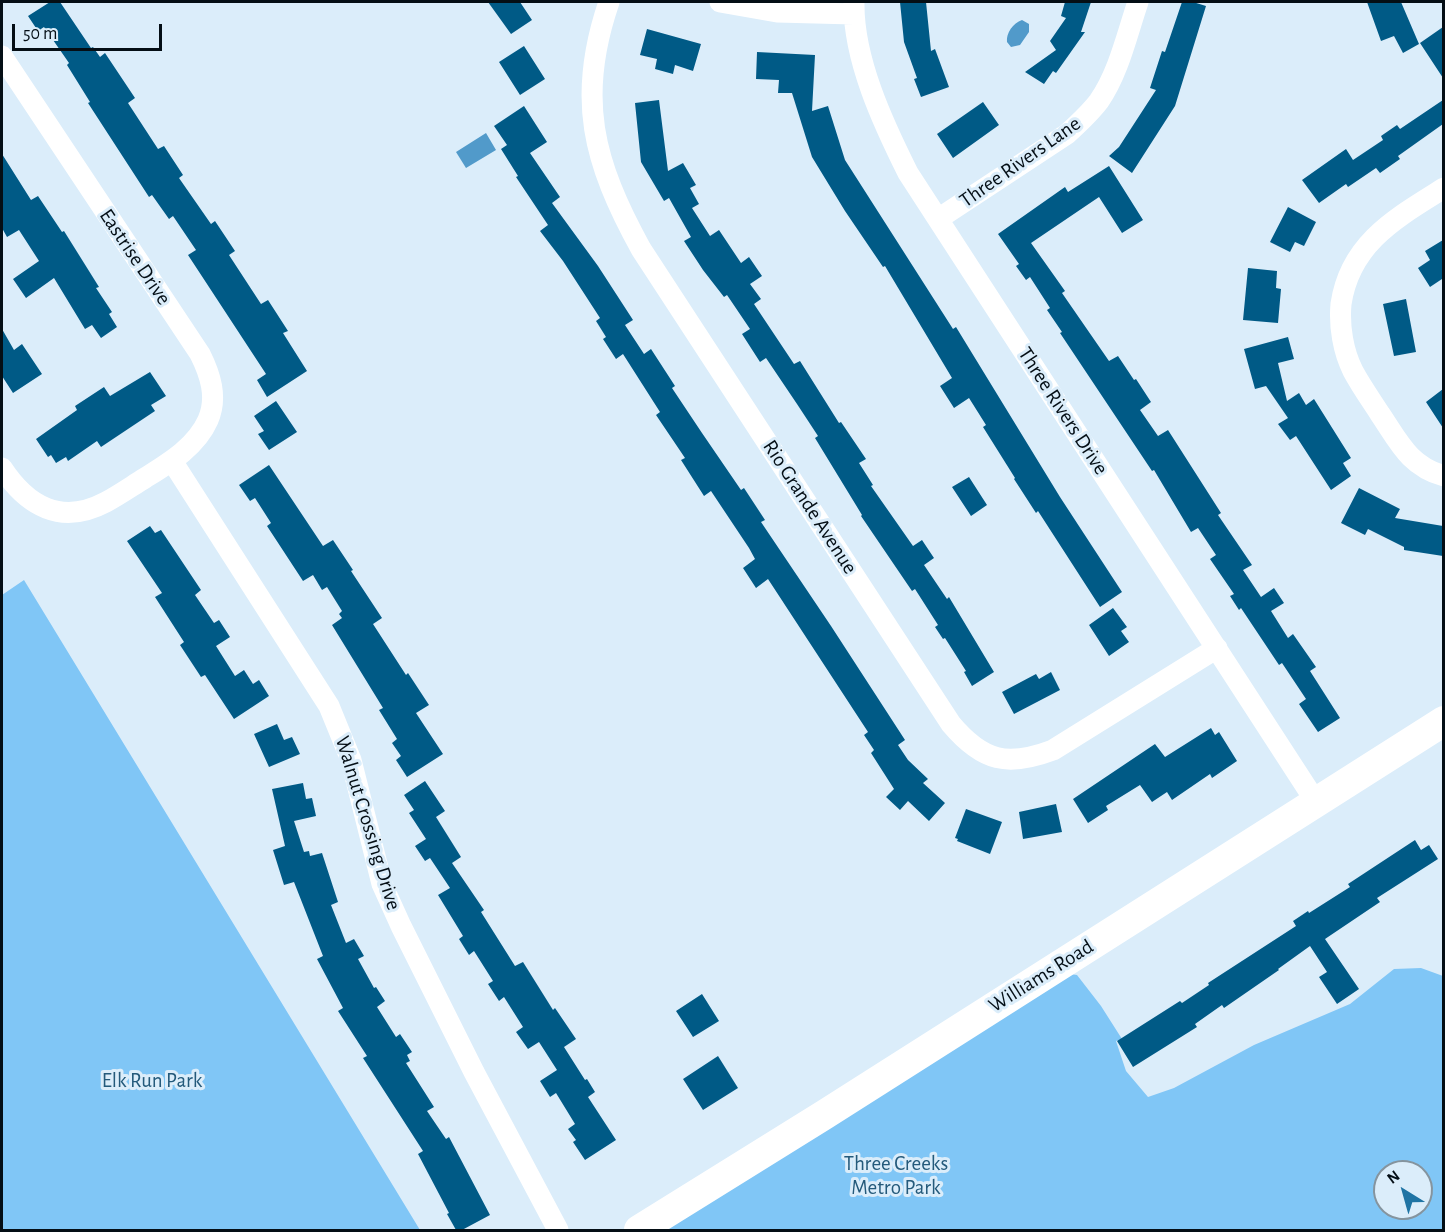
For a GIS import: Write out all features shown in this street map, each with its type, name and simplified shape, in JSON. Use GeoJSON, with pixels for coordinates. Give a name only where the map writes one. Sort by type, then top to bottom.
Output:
{"type":"FeatureCollection","features":[{"type":"Feature","properties":{"kind":"main road","name":"Williams Road"},"geometry":{"type":"LineString","coordinates":[[639,1230],[1443,721]]}},
{"type":"Feature","properties":{"kind":"street","name":"Rio Grande Avenue"},"geometry":{"type":"LineString","coordinates":[[609,2],[599,30],[591,82],[597,146],[616,200],[641,249],[951,724],[965,740],[979,751],[998,758],[1016,760],[1053,750],[1217,648]]}},
{"type":"Feature","properties":{"kind":"street"},"geometry":{"type":"LineString","coordinates":[[720,2],[777,12],[854,8]]}},
{"type":"Feature","properties":{"kind":"street","name":"Three Rivers Lane"},"geometry":{"type":"LineString","coordinates":[[938,219],[1067,134],[1084,118],[1099,100],[1110,80],[1138,2]]}},
{"type":"Feature","properties":{"kind":"street","name":"Three Rivers Drive"},"geometry":{"type":"LineString","coordinates":[[854,8],[864,64],[873,97],[888,134],[908,173],[1316,802]]}},
{"type":"Feature","properties":{"kind":"street","name":"Eastrise Drive"},"geometry":{"type":"LineString","coordinates":[[2,56],[200,354],[212,386],[212,403],[208,419],[188,447],[172,461],[104,503],[87,510],[52,511],[35,504],[21,494],[2,468]]}},
{"type":"Feature","properties":{"kind":"street"},"geometry":{"type":"LineString","coordinates":[[1443,188],[1385,227],[1359,254],[1349,273],[1343,293],[1341,330],[1345,351],[1353,370],[1407,455],[1431,473],[1443,476]]}},
{"type":"Feature","properties":{"kind":"street","name":"Walnut Crossing Drive"},"geometry":{"type":"LineString","coordinates":[[172,461],[329,706],[351,760],[382,884],[474,1072],[558,1230]]}},
{"type":"Feature","properties":{"kind":"green space","name":"Elk Run Park"},"geometry":{"type":"Polygon","coordinates":[[[24,580],[420,1230],[2,1230],[2,595],[24,580]]]}},
{"type":"Feature","properties":{"kind":"green space","name":"Three Creeks Metro Park"},"geometry":{"type":"Polygon","coordinates":[[[1421,968],[1443,976],[1443,1230],[666,1230],[1070,974],[1077,975],[1101,1006],[1122,1039],[1116,1041],[1126,1071],[1148,1097],[1174,1088],[1254,1045],[1350,1004],[1394,969],[1421,968]]]}},
{"type":"Feature","properties":{"kind":"shaded area"},"geometry":{"type":"Polygon","coordinates":[[[1022,20],[1029,24],[1029,32],[1020,45],[1011,47],[1007,42],[1009,32],[1016,23],[1022,20]]]}},
{"type":"Feature","properties":{"kind":"shaded area"},"geometry":{"type":"Polygon","coordinates":[[[486,133],[496,150],[466,168],[456,152],[486,133]]]}},
{"type":"Feature","properties":{"kind":"building"},"geometry":{"type":"Polygon","coordinates":[[[50,2],[60,2],[91,48],[93,47],[100,57],[105,53],[135,98],[128,103],[158,149],[164,146],[183,175],[179,178],[211,224],[215,221],[235,251],[229,255],[261,304],[268,300],[288,331],[283,333],[307,371],[267,397],[257,380],[266,374],[188,255],[196,250],[173,216],[169,219],[152,195],[149,197],[88,103],[90,102],[67,65],[69,63],[44,27],[38,31],[28,16],[50,2]]]}},
{"type":"Feature","properties":{"kind":"building"},"geometry":{"type":"Polygon","coordinates":[[[488,2],[520,2],[532,20],[511,34],[488,2]]]}},
{"type":"Feature","properties":{"kind":"building"},"geometry":{"type":"Polygon","coordinates":[[[900,2],[926,2],[931,51],[935,49],[949,87],[921,97],[904,42],[900,2]]]}},
{"type":"Feature","properties":{"kind":"building"},"geometry":{"type":"Polygon","coordinates":[[[1065,2],[1091,2],[1081,32],[1085,32],[1056,73],[1053,71],[1044,84],[1025,72],[1056,50],[1050,41],[1066,18],[1061,16],[1065,2]]]}},
{"type":"Feature","properties":{"kind":"building"},"geometry":{"type":"Polygon","coordinates":[[[1182,2],[1193,2],[1206,6],[1175,106],[1132,173],[1109,156],[1119,147],[1156,90],[1150,88],[1182,2]]]}},
{"type":"Feature","properties":{"kind":"building"},"geometry":{"type":"Polygon","coordinates":[[[1367,2],[1401,2],[1419,44],[1403,53],[1394,36],[1381,41],[1367,2]]]}},
{"type":"Feature","properties":{"kind":"building"},"geometry":{"type":"Polygon","coordinates":[[[1443,27],[1443,78],[1420,43],[1443,27]]]}},
{"type":"Feature","properties":{"kind":"building"},"geometry":{"type":"Polygon","coordinates":[[[647,29],[701,44],[693,71],[675,65],[673,74],[655,69],[657,59],[640,55],[647,29]]]}},
{"type":"Feature","properties":{"kind":"building"},"geometry":{"type":"Polygon","coordinates":[[[524,46],[545,79],[520,95],[499,62],[524,46]]]}},
{"type":"Feature","properties":{"kind":"building"},"geometry":{"type":"Polygon","coordinates":[[[757,52],[815,55],[812,111],[828,106],[845,160],[953,329],[956,327],[1060,497],[1122,592],[1100,607],[1038,511],[1036,513],[1014,479],[983,427],[986,425],[969,398],[954,408],[940,386],[952,378],[885,266],[883,267],[845,211],[812,157],[792,93],[778,93],[779,80],[756,79],[757,52]]]}},
{"type":"Feature","properties":{"kind":"building"},"geometry":{"type":"Polygon","coordinates":[[[659,100],[668,171],[683,163],[696,185],[690,188],[699,204],[692,208],[710,236],[719,230],[741,263],[749,257],[762,276],[750,284],[761,299],[754,304],[794,364],[800,361],[839,423],[841,422],[866,459],[859,463],[873,485],[871,486],[913,546],[922,540],[934,558],[924,565],[947,599],[949,597],[994,672],[972,686],[964,672],[966,671],[945,638],[943,639],[935,627],[938,625],[915,589],[912,591],[861,516],[815,438],[818,436],[766,358],[760,362],[742,334],[750,329],[727,295],[724,297],[703,270],[684,241],[691,237],[669,198],[664,201],[641,162],[635,103],[659,100]]]}},
{"type":"Feature","properties":{"kind":"building"},"geometry":{"type":"Polygon","coordinates":[[[1443,100],[1443,124],[1398,156],[1400,159],[1380,173],[1376,168],[1348,187],[1346,184],[1319,203],[1302,180],[1346,149],[1353,160],[1383,140],[1381,136],[1397,125],[1400,129],[1443,100]]]}},
{"type":"Feature","properties":{"kind":"building"},"geometry":{"type":"Polygon","coordinates":[[[983,102],[999,125],[953,158],[937,134],[983,102]]]}},
{"type":"Feature","properties":{"kind":"building"},"geometry":{"type":"Polygon","coordinates":[[[524,106],[547,142],[530,153],[560,197],[552,203],[598,266],[633,320],[625,325],[644,354],[651,349],[675,386],[672,388],[741,490],[744,488],[765,520],[761,522],[905,740],[898,745],[908,760],[928,779],[923,783],[945,803],[929,821],[908,801],[900,810],[886,797],[894,789],[871,753],[874,750],[864,735],[868,732],[768,579],[756,588],[743,568],[755,559],[749,548],[711,491],[704,496],[681,460],[685,458],[656,415],[660,412],[623,354],[616,359],[603,339],[606,337],[596,321],[600,318],[563,261],[540,231],[548,225],[516,177],[518,176],[501,149],[507,145],[494,126],[524,106]]]}},
{"type":"Feature","properties":{"kind":"building"},"geometry":{"type":"Polygon","coordinates":[[[2,154],[31,200],[38,196],[62,232],[64,231],[99,287],[96,288],[112,312],[109,314],[117,327],[101,338],[92,325],[85,329],[54,278],[26,298],[13,279],[39,261],[19,230],[7,237],[2,228],[2,154]]]}},
{"type":"Feature","properties":{"kind":"building"},"geometry":{"type":"Polygon","coordinates":[[[1109,166],[1143,220],[1122,233],[1099,197],[1031,243],[1065,291],[1062,293],[1109,361],[1118,356],[1151,402],[1140,410],[1158,436],[1168,430],[1221,513],[1218,515],[1252,565],[1243,570],[1261,597],[1274,588],[1284,603],[1271,611],[1288,638],[1293,634],[1316,667],[1310,671],[1340,718],[1318,732],[1299,704],[1306,699],[1282,663],[1279,665],[1241,608],[1239,610],[1230,596],[1234,594],[1210,559],[1216,555],[1198,528],[1191,532],[1154,470],[1152,471],[1060,333],[1062,332],[1047,310],[1050,308],[1030,277],[1026,280],[1016,266],[1019,264],[998,234],[1065,187],[1068,192],[1109,166]]]}},
{"type":"Feature","properties":{"kind":"building"},"geometry":{"type":"Polygon","coordinates":[[[1288,207],[1316,222],[1304,246],[1295,242],[1290,252],[1270,242],[1288,207]]]}},
{"type":"Feature","properties":{"kind":"building"},"geometry":{"type":"Polygon","coordinates":[[[1443,240],[1443,282],[1442,279],[1430,287],[1418,268],[1430,260],[1425,251],[1443,240]]]}},
{"type":"Feature","properties":{"kind":"building"},"geometry":{"type":"Polygon","coordinates":[[[1248,268],[1277,271],[1276,288],[1281,289],[1278,323],[1243,320],[1248,268]]]}},
{"type":"Feature","properties":{"kind":"building"},"geometry":{"type":"Polygon","coordinates":[[[1406,299],[1416,352],[1394,356],[1383,304],[1406,299]]]}},
{"type":"Feature","properties":{"kind":"building"},"geometry":{"type":"Polygon","coordinates":[[[2,329],[14,350],[22,344],[42,374],[13,393],[2,376],[2,329]]]}},
{"type":"Feature","properties":{"kind":"building"},"geometry":{"type":"Polygon","coordinates":[[[1288,337],[1294,359],[1278,363],[1287,401],[1299,393],[1306,405],[1314,399],[1351,458],[1343,463],[1351,476],[1331,490],[1296,436],[1290,440],[1278,424],[1288,418],[1266,386],[1255,389],[1244,349],[1288,337]]]}},
{"type":"Feature","properties":{"kind":"building"},"geometry":{"type":"Polygon","coordinates":[[[150,372],[166,396],[151,405],[155,411],[101,447],[97,441],[68,461],[66,457],[56,463],[51,455],[48,457],[36,439],[77,410],[75,406],[104,387],[110,396],[150,372]]]}},
{"type":"Feature","properties":{"kind":"building"},"geometry":{"type":"Polygon","coordinates":[[[1443,389],[1443,428],[1426,402],[1443,389]]]}},
{"type":"Feature","properties":{"kind":"building"},"geometry":{"type":"Polygon","coordinates":[[[276,401],[297,432],[269,450],[258,434],[264,431],[254,416],[276,401]]]}},
{"type":"Feature","properties":{"kind":"building"},"geometry":{"type":"Polygon","coordinates":[[[269,465],[323,546],[333,540],[353,570],[351,571],[382,618],[373,624],[406,675],[408,673],[429,705],[416,713],[443,754],[407,777],[396,760],[401,756],[392,743],[397,739],[379,710],[383,708],[332,625],[342,618],[339,614],[342,611],[327,587],[322,590],[313,575],[303,581],[267,526],[271,523],[255,498],[250,501],[239,485],[269,465]]]}},
{"type":"Feature","properties":{"kind":"building"},"geometry":{"type":"Polygon","coordinates":[[[969,477],[987,505],[971,516],[952,487],[969,477]]]}},
{"type":"Feature","properties":{"kind":"building"},"geometry":{"type":"Polygon","coordinates":[[[1359,488],[1400,509],[1395,518],[1443,526],[1443,556],[1404,550],[1404,547],[1368,529],[1365,535],[1341,523],[1359,488]]]}},
{"type":"Feature","properties":{"kind":"building"},"geometry":{"type":"Polygon","coordinates":[[[150,526],[155,533],[161,530],[201,590],[195,595],[214,623],[219,620],[230,637],[216,646],[235,676],[244,670],[253,684],[259,680],[269,696],[234,719],[205,675],[201,677],[180,645],[184,642],[155,597],[162,593],[127,541],[150,526]]]}},
{"type":"Feature","properties":{"kind":"building"},"geometry":{"type":"Polygon","coordinates":[[[1113,608],[1127,627],[1121,631],[1129,642],[1109,656],[1089,625],[1113,608]]]}},
{"type":"Feature","properties":{"kind":"building"},"geometry":{"type":"Polygon","coordinates":[[[1051,672],[1060,690],[1014,714],[1002,692],[1036,674],[1039,679],[1051,672]]]}},
{"type":"Feature","properties":{"kind":"building"},"geometry":{"type":"Polygon","coordinates":[[[277,724],[284,740],[292,737],[300,754],[269,767],[254,734],[277,724]]]}},
{"type":"Feature","properties":{"kind":"building"},"geometry":{"type":"Polygon","coordinates":[[[1211,728],[1215,735],[1219,732],[1237,761],[1212,778],[1210,774],[1172,800],[1167,792],[1152,802],[1140,785],[1106,806],[1108,810],[1088,823],[1073,799],[1155,744],[1165,757],[1211,728]]]}},
{"type":"Feature","properties":{"kind":"building"},"geometry":{"type":"Polygon","coordinates":[[[425,781],[445,811],[436,817],[461,857],[452,863],[484,910],[481,912],[515,966],[523,962],[553,1010],[555,1008],[576,1039],[564,1047],[595,1092],[588,1097],[616,1140],[585,1160],[573,1142],[576,1140],[568,1129],[575,1124],[556,1093],[550,1097],[540,1081],[557,1070],[539,1042],[528,1049],[516,1032],[523,1027],[504,997],[499,1001],[488,984],[493,981],[474,951],[469,955],[459,939],[463,936],[438,895],[450,888],[430,858],[425,861],[415,846],[426,839],[409,813],[414,810],[404,795],[425,781]]]}},
{"type":"Feature","properties":{"kind":"building"},"geometry":{"type":"Polygon","coordinates":[[[303,783],[306,799],[312,798],[316,816],[294,821],[304,852],[309,851],[310,856],[322,853],[338,902],[331,905],[346,943],[354,939],[364,956],[358,959],[374,988],[376,987],[385,1001],[377,1007],[396,1037],[400,1034],[412,1052],[407,1055],[410,1061],[406,1063],[434,1107],[427,1111],[446,1139],[449,1137],[490,1215],[462,1230],[456,1230],[418,1154],[423,1151],[363,1058],[367,1056],[338,1011],[343,1008],[317,959],[323,956],[294,882],[284,885],[273,850],[285,846],[272,789],[303,783]]]}},
{"type":"Feature","properties":{"kind":"building"},"geometry":{"type":"Polygon","coordinates":[[[1056,804],[1062,832],[1023,839],[1019,812],[1056,804]]]}},
{"type":"Feature","properties":{"kind":"building"},"geometry":{"type":"Polygon","coordinates":[[[966,809],[1002,822],[990,854],[957,841],[958,839],[955,838],[966,809]]]}},
{"type":"Feature","properties":{"kind":"building"},"geometry":{"type":"Polygon","coordinates":[[[1415,840],[1421,850],[1429,845],[1438,859],[1377,898],[1380,902],[1325,939],[1359,989],[1337,1004],[1319,977],[1327,972],[1310,946],[1224,1008],[1222,1005],[1195,1024],[1197,1027],[1133,1067],[1117,1041],[1209,985],[1208,983],[1296,926],[1293,921],[1350,887],[1348,884],[1415,840]]]}},
{"type":"Feature","properties":{"kind":"building"},"geometry":{"type":"Polygon","coordinates":[[[702,994],[719,1021],[693,1037],[676,1011],[702,994]]]}},
{"type":"Feature","properties":{"kind":"building"},"geometry":{"type":"Polygon","coordinates":[[[718,1056],[738,1088],[703,1110],[683,1079],[718,1056]]]}}]}
